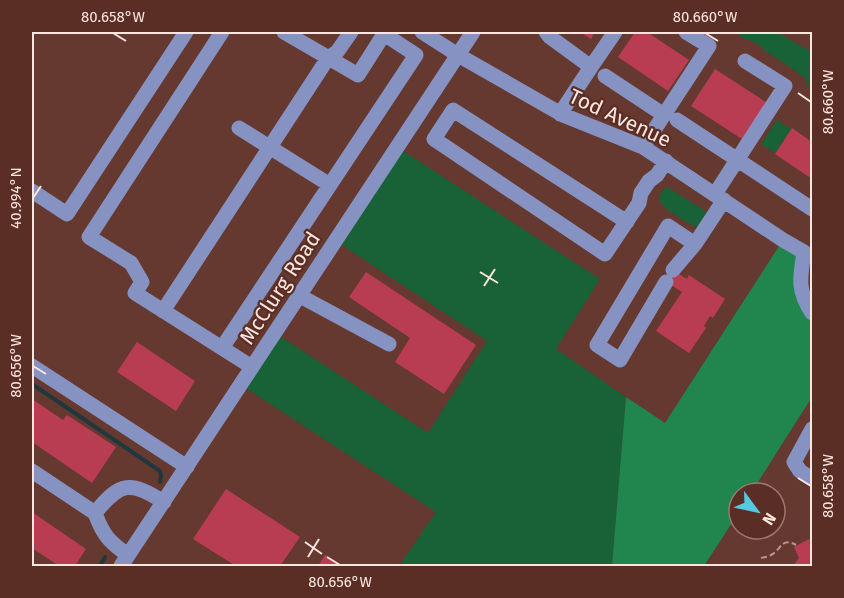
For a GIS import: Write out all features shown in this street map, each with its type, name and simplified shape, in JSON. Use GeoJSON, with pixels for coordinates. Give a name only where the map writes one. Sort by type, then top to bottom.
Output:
{"type":"FeatureCollection","features":[{"type":"Feature","properties":{"kind":"street"},"geometry":{"type":"LineString","coordinates":[[32,190],[67,214],[186,32]]}},
{"type":"Feature","properties":{"kind":"street"},"geometry":{"type":"LineString","coordinates":[[222,32],[89,237],[131,263],[142,282],[135,293],[252,367]]}},
{"type":"Feature","properties":{"kind":"street"},"geometry":{"type":"LineString","coordinates":[[222,348],[416,55],[384,34],[358,75],[284,32]]}},
{"type":"Feature","properties":{"kind":"street"},"geometry":{"type":"LineString","coordinates":[[328,58],[329,45],[339,32]]}},
{"type":"Feature","properties":{"kind":"street"},"geometry":{"type":"LineString","coordinates":[[163,310],[328,58],[337,52],[351,32]]}},
{"type":"Feature","properties":{"kind":"street","name":"Tod Avenue"},"geometry":{"type":"LineString","coordinates":[[422,32],[560,114],[643,147],[783,240],[810,251],[800,280],[801,290],[813,312]]}},
{"type":"Feature","properties":{"kind":"street","name":"McClurg Road"},"geometry":{"type":"LineString","coordinates":[[125,561],[473,32]]}},
{"type":"Feature","properties":{"kind":"street"},"geometry":{"type":"LineString","coordinates":[[546,32],[591,67]]}},
{"type":"Feature","properties":{"kind":"street"},"geometry":{"type":"LineString","coordinates":[[560,114],[615,32]]}},
{"type":"Feature","properties":{"kind":"street"},"geometry":{"type":"LineString","coordinates":[[643,147],[670,118],[709,46],[686,32]]}},
{"type":"Feature","properties":{"kind":"street"},"geometry":{"type":"LineString","coordinates":[[695,244],[668,226],[597,345],[620,360],[669,276],[695,244],[737,160],[785,86],[745,61]]}},
{"type":"Feature","properties":{"kind":"street"},"geometry":{"type":"LineString","coordinates":[[605,76],[813,209]]}},
{"type":"Feature","properties":{"kind":"street"},"geometry":{"type":"LineString","coordinates":[[627,222],[453,110],[434,139],[605,254],[627,222],[639,203],[646,199],[656,187],[657,175],[666,161]]}},
{"type":"Feature","properties":{"kind":"street"},"geometry":{"type":"LineString","coordinates":[[240,128],[330,185]]}},
{"type":"Feature","properties":{"kind":"street"},"geometry":{"type":"LineString","coordinates":[[300,296],[389,344]]}},
{"type":"Feature","properties":{"kind":"street"},"geometry":{"type":"LineString","coordinates":[[32,366],[187,467]]}},
{"type":"Feature","properties":{"kind":"street"},"geometry":{"type":"LineString","coordinates":[[813,429],[794,462],[800,471],[813,479]]}},
{"type":"Feature","properties":{"kind":"street"},"geometry":{"type":"LineString","coordinates":[[32,471],[95,513],[110,543],[125,561]]}},
{"type":"Feature","properties":{"kind":"street"},"geometry":{"type":"LineString","coordinates":[[95,513],[107,498],[122,488],[132,487],[145,490],[164,502]]}},
{"type":"Feature","properties":{"kind":"path"},"geometry":{"type":"LineString","coordinates":[[761,558],[771,555],[782,544],[788,542],[796,545]]}},
{"type":"Feature","properties":{"kind":"green space"},"geometry":{"type":"Polygon","coordinates":[[[735,32],[777,32],[810,51],[812,54],[812,94],[804,77],[758,44],[735,32]]]}},
{"type":"Feature","properties":{"kind":"green space"},"geometry":{"type":"Polygon","coordinates":[[[777,120],[791,129],[775,153],[761,144],[777,120]]]}},
{"type":"Feature","properties":{"kind":"green space"},"geometry":{"type":"Polygon","coordinates":[[[397,147],[600,279],[556,349],[626,397],[612,566],[399,566],[436,512],[241,385],[275,333],[428,433],[487,341],[336,241],[397,147]]]}},
{"type":"Feature","properties":{"kind":"green space"},"geometry":{"type":"Polygon","coordinates":[[[667,187],[704,210],[706,213],[698,226],[691,225],[662,205],[659,198],[667,187]]]}},
{"type":"Feature","properties":{"kind":"green space"},"geometry":{"type":"Polygon","coordinates":[[[783,240],[804,252],[800,280],[812,313],[812,397],[759,481],[727,481],[727,531],[704,566],[612,566],[626,397],[665,423],[783,240]]]}},
{"type":"Feature","properties":{"kind":"building"},"geometry":{"type":"Polygon","coordinates":[[[580,32],[595,32],[591,39],[580,32]]]}},
{"type":"Feature","properties":{"kind":"building"},"geometry":{"type":"Polygon","coordinates":[[[635,32],[647,32],[689,60],[668,91],[618,57],[635,32]]]}},
{"type":"Feature","properties":{"kind":"building"},"geometry":{"type":"Polygon","coordinates":[[[715,69],[766,102],[742,139],[691,106],[715,69]]]}},
{"type":"Feature","properties":{"kind":"building"},"geometry":{"type":"Polygon","coordinates":[[[792,128],[812,142],[812,179],[775,154],[792,128]]]}},
{"type":"Feature","properties":{"kind":"building"},"geometry":{"type":"Polygon","coordinates":[[[671,269],[687,279],[689,275],[725,299],[713,318],[710,316],[704,326],[706,328],[689,353],[656,331],[682,292],[663,280],[671,269]]]}},
{"type":"Feature","properties":{"kind":"building"},"geometry":{"type":"Polygon","coordinates":[[[366,272],[476,345],[444,394],[395,362],[410,338],[349,297],[366,272]]]}},
{"type":"Feature","properties":{"kind":"building"},"geometry":{"type":"Polygon","coordinates":[[[137,342],[195,381],[176,411],[117,372],[137,342]]]}},
{"type":"Feature","properties":{"kind":"building"},"geometry":{"type":"Polygon","coordinates":[[[32,399],[63,420],[67,415],[116,447],[92,483],[32,442],[32,399]]]}},
{"type":"Feature","properties":{"kind":"building"},"geometry":{"type":"Polygon","coordinates":[[[226,489],[300,537],[280,566],[236,566],[193,539],[226,489]]]}},
{"type":"Feature","properties":{"kind":"building"},"geometry":{"type":"Polygon","coordinates":[[[32,512],[86,549],[75,566],[59,566],[32,548],[32,512]]]}},
{"type":"Feature","properties":{"kind":"building"},"geometry":{"type":"Polygon","coordinates":[[[809,539],[812,544],[812,566],[793,566],[799,558],[794,547],[809,539]]]}},
{"type":"Feature","properties":{"kind":"building"},"geometry":{"type":"Polygon","coordinates":[[[325,555],[343,566],[318,566],[325,555]]]}},
{"type":"Feature","properties":{"kind":"waterway"},"geometry":{"type":"LineString","coordinates":[[32,384],[160,471],[160,482]]}},
{"type":"Feature","properties":{"kind":"waterway"},"geometry":{"type":"LineString","coordinates":[[100,566],[105,557]]}}]}
